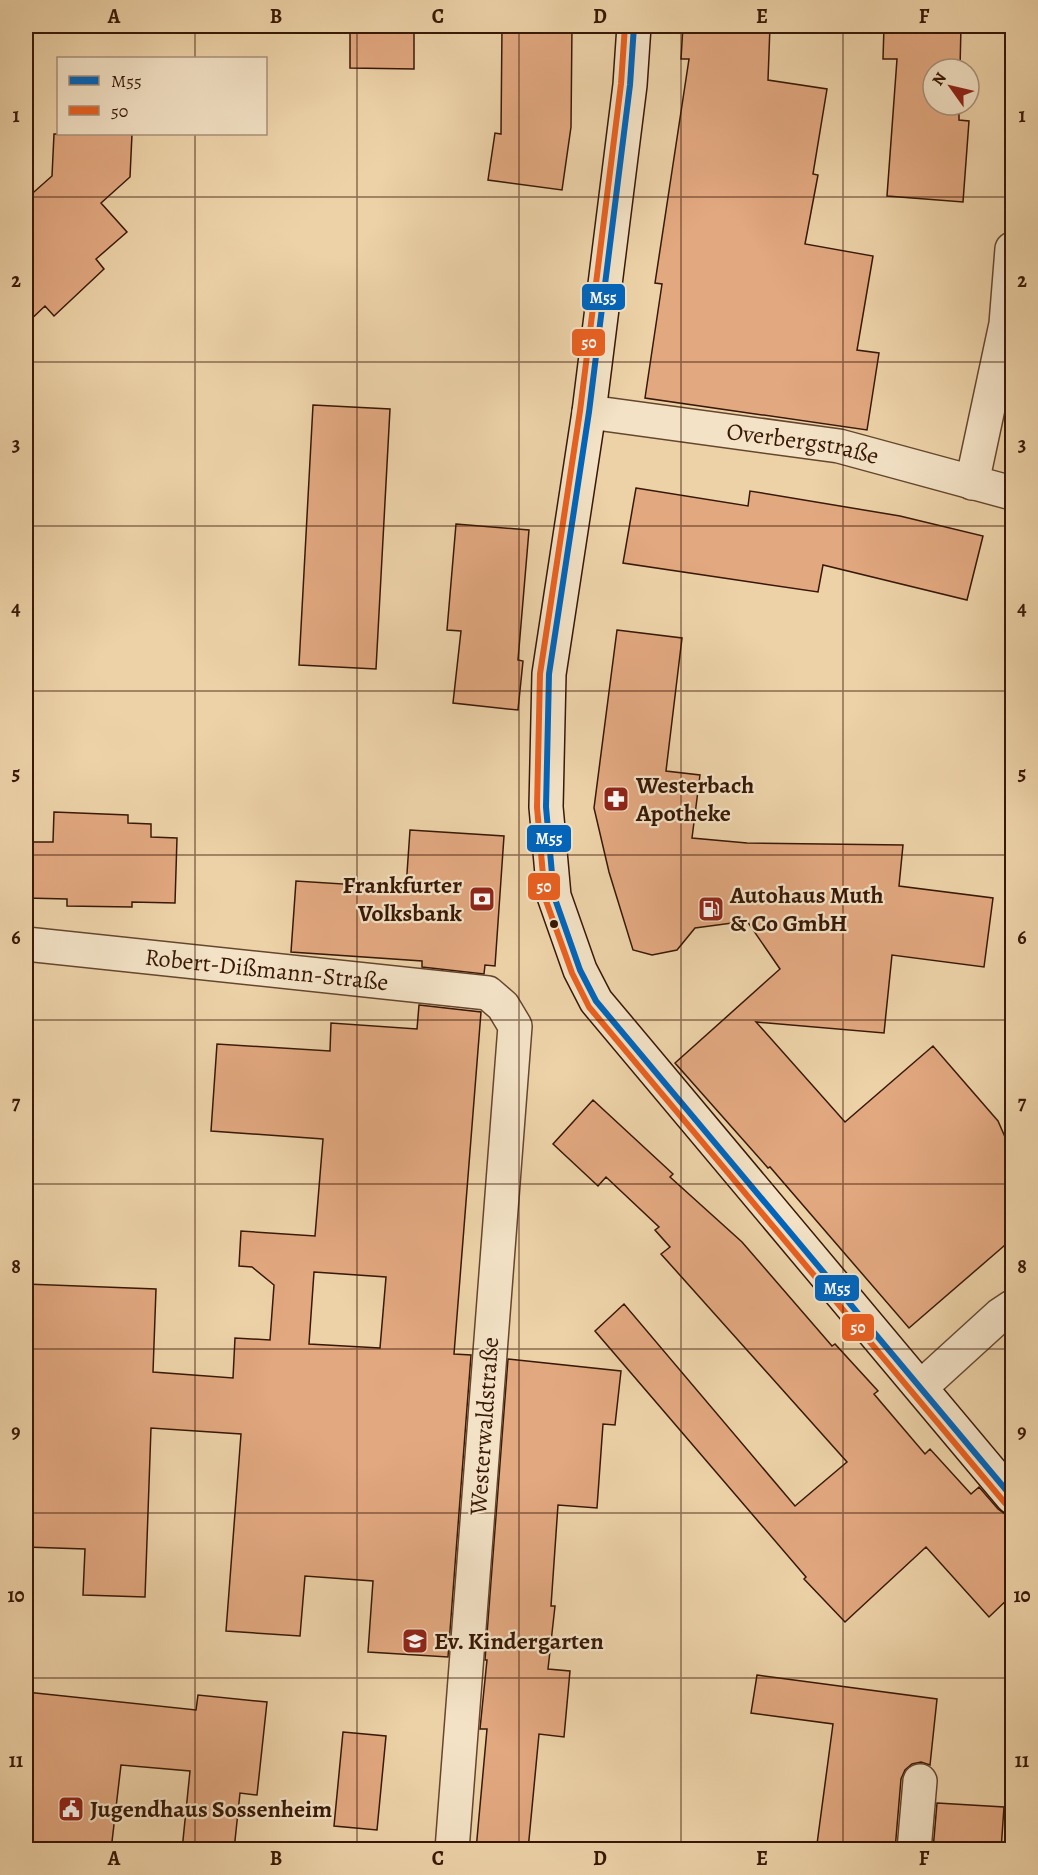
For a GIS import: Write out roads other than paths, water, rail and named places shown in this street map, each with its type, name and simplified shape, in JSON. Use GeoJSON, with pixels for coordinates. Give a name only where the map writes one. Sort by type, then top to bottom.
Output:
{"type":"FeatureCollection","features":[{"type":"Feature","properties":{"kind":"street"},"geometry":{"type":"LineString","coordinates":[[633,26],[630,85],[589,412],[549,674],[546,807],[554,896],[580,970],[596,1001],[1012,1497]]}},
{"type":"Feature","properties":{"kind":"street"},"geometry":{"type":"LineString","coordinates":[[972,483],[1006,324],[1012,249]]}},
{"type":"Feature","properties":{"kind":"street","name":"Overbergstraße"},"geometry":{"type":"LineString","coordinates":[[589,412],[839,446],[1012,493]]}},
{"type":"Feature","properties":{"kind":"street","name":"Robert-Dißmann-Straße"},"geometry":{"type":"LineString","coordinates":[[26,944],[488,993],[503,1006]]}},
{"type":"Feature","properties":{"kind":"street","name":"Westerwaldstraße"},"geometry":{"type":"LineString","coordinates":[[452,1850],[515,1026],[503,1006]]}},
{"type":"Feature","properties":{"kind":"street"},"geometry":{"type":"LineString","coordinates":[[921,1387],[1000,1315],[1012,1307]]}},
{"type":"Feature","properties":{"kind":"street"},"geometry":{"type":"LineString","coordinates":[[914,1850],[920,1781]]}},
{"type":"Feature","properties":{"kind":"place","name":"Westerbach Apotheke"},"geometry":{"type":"Point","coordinates":[616,799]}},
{"type":"Feature","properties":{"kind":"place","name":"Frankfurter Volksbank"},"geometry":{"type":"Point","coordinates":[482,899]}},
{"type":"Feature","properties":{"kind":"place","name":"Autohaus Muth & Co GmbH"},"geometry":{"type":"Point","coordinates":[711,909]}},
{"type":"Feature","properties":{"kind":"place","name":"Ev. Kindergarten"},"geometry":{"type":"Point","coordinates":[415,1641]}},
{"type":"Feature","properties":{"kind":"place","name":"Jugendhaus Sossenheim"},"geometry":{"type":"Point","coordinates":[71,1809]}}]}
